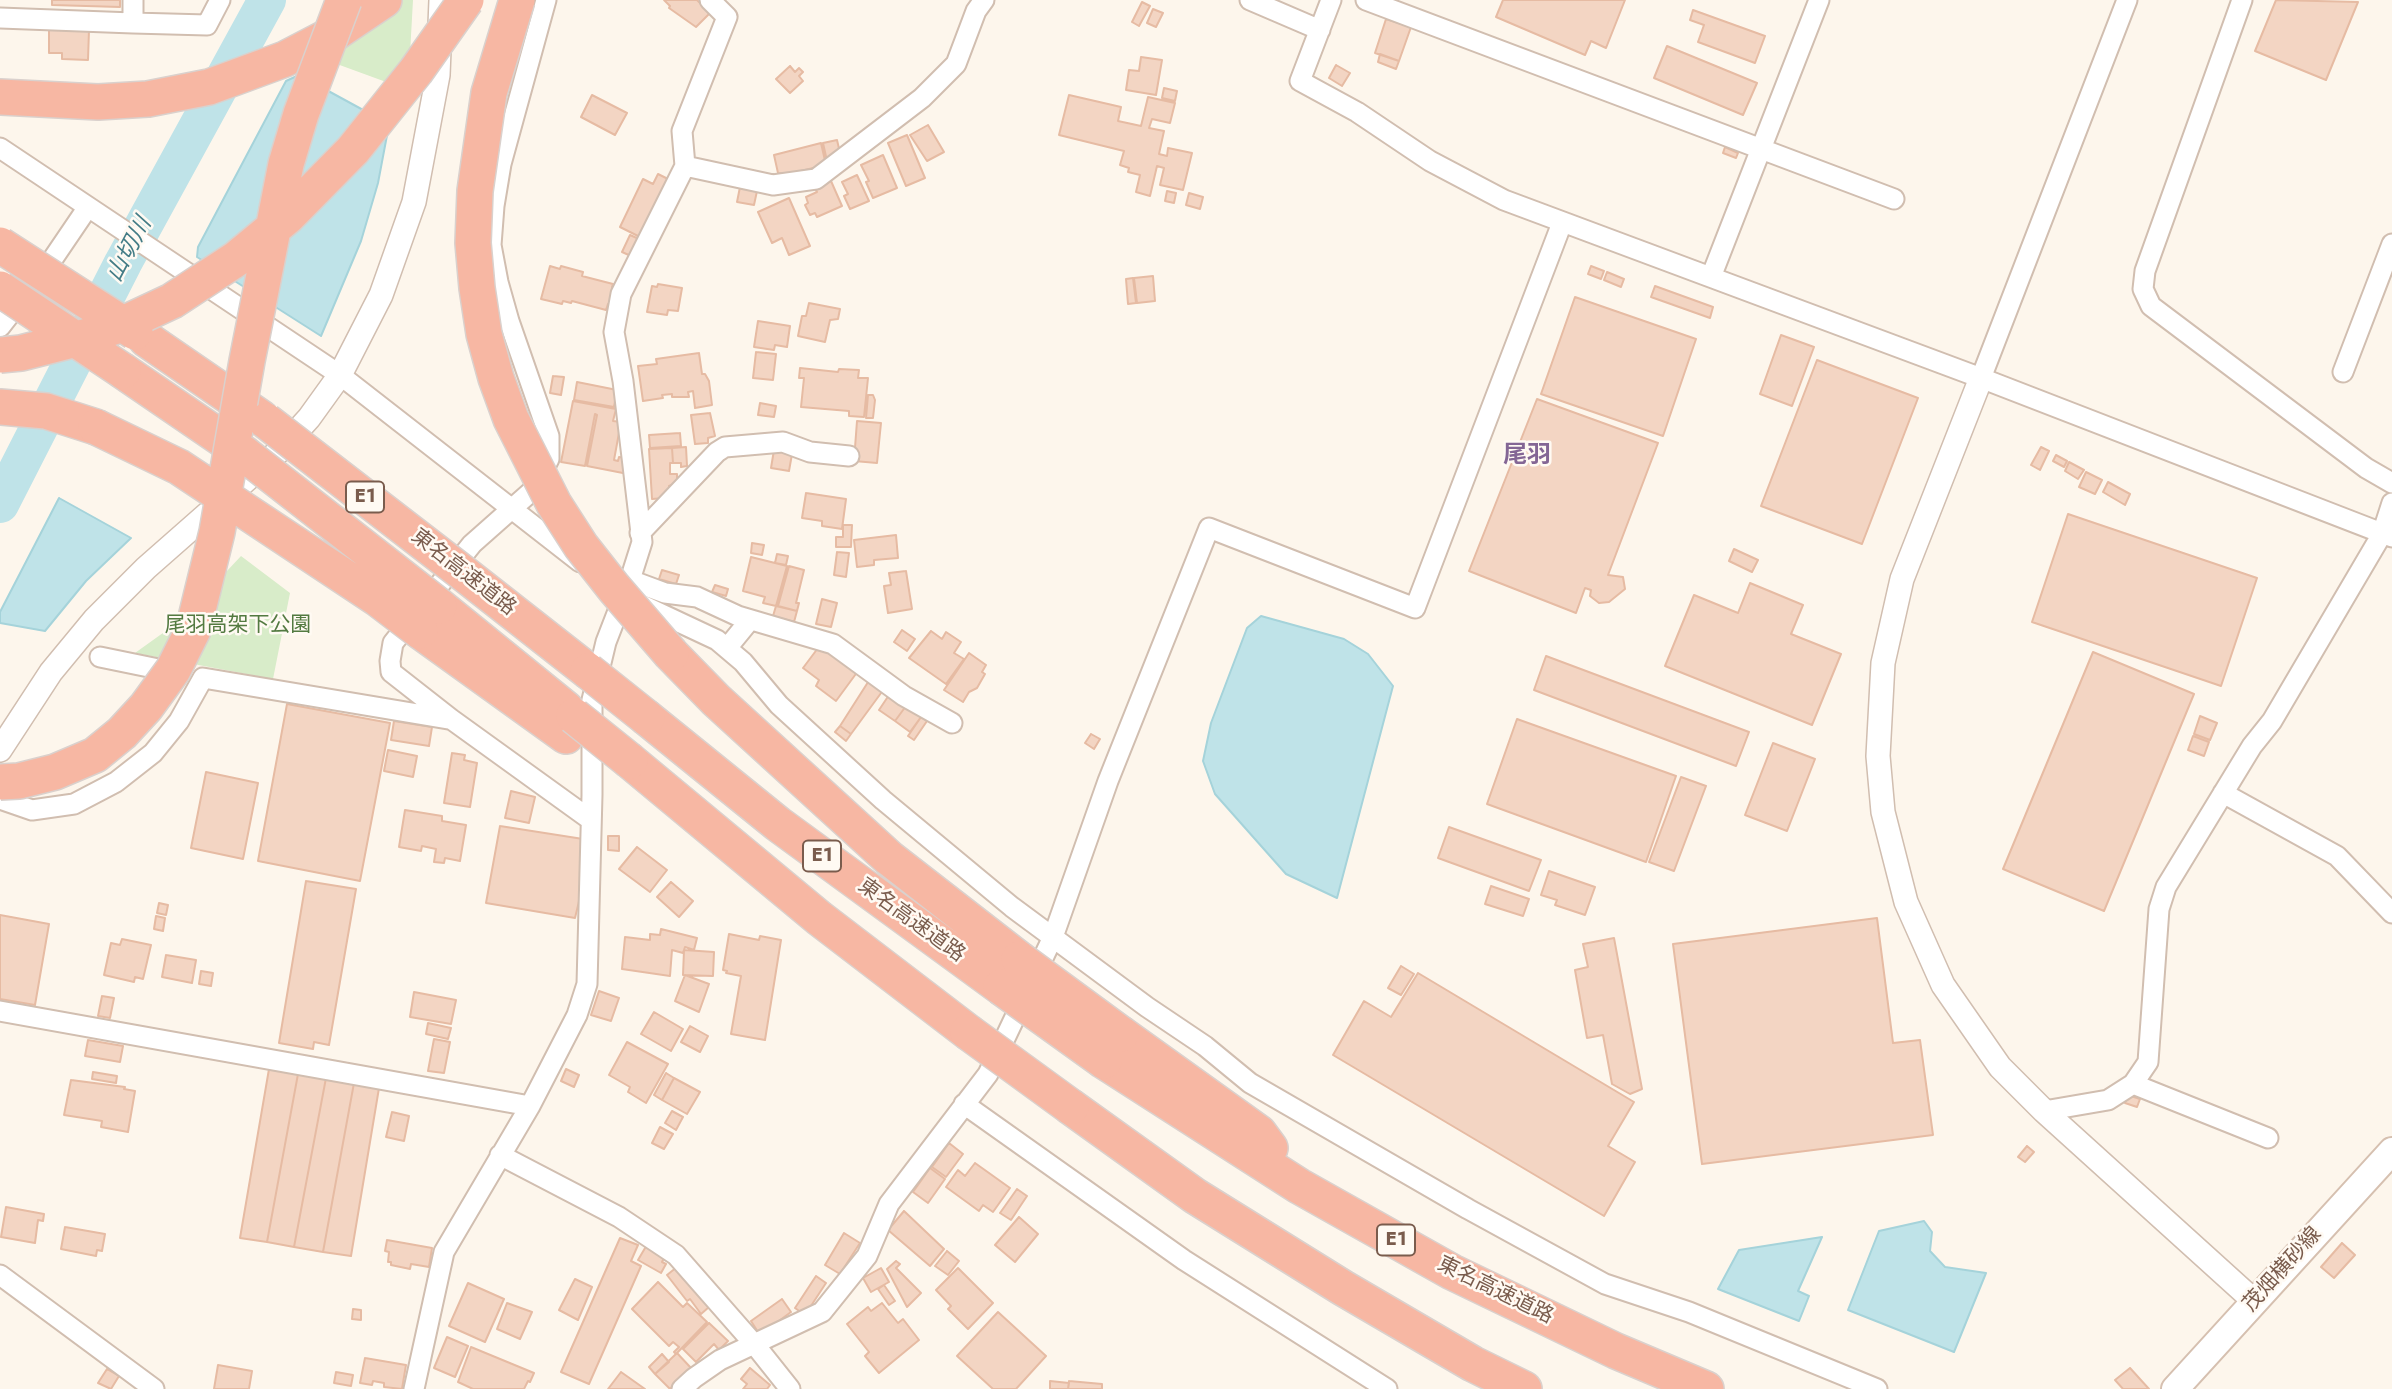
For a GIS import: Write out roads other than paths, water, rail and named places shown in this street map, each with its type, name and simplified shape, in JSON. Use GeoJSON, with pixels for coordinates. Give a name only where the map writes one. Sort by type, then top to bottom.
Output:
{"type":"FeatureCollection","features":[{"type":"Feature","properties":{"kind":"highway"},"geometry":{"type":"LineString","coordinates":[[0,782],[19,782],[55,772],[95,755],[122,733],[146,707],[173,670],[193,630],[217,532],[286,164],[301,114],[344,0]]}},
{"type":"Feature","properties":{"kind":"highway"},"geometry":{"type":"LineString","coordinates":[[0,97],[98,102],[148,99],[209,87],[285,60],[335,33],[384,0]]}},
{"type":"Feature","properties":{"kind":"highway"},"geometry":{"type":"LineString","coordinates":[[0,355],[21,353],[88,337],[125,323],[172,300],[236,259],[288,216],[353,150],[416,71],[466,0]]}},
{"type":"Feature","properties":{"kind":"highway"},"geometry":{"type":"LineString","coordinates":[[517,0],[489,93],[475,191],[473,243],[484,334],[511,419],[555,505],[581,546],[671,654],[726,709],[1010,973]]}},
{"type":"Feature","properties":{"kind":"highway","name":"東名高速道路"},"geometry":{"type":"LineString","coordinates":[[0,245],[146,339],[266,421],[588,671],[778,824],[1010,973],[1298,1186],[1452,1272],[1616,1351],[1706,1389]]}},
{"type":"Feature","properties":{"kind":"highway","name":"東名高速道路"},"geometry":{"type":"LineString","coordinates":[[0,289],[243,453],[429,618],[968,1032],[1071,1107],[1195,1196],[1331,1281],[1474,1364],[1524,1389]]}},
{"type":"Feature","properties":{"kind":"highway"},"geometry":{"type":"LineString","coordinates":[[0,407],[46,411],[76,420],[135,445],[178,467],[378,599],[429,618]]}},
{"type":"Feature","properties":{"kind":"main road","name":"茂畑横砂線"},"geometry":{"type":"LineString","coordinates":[[2175,1389],[2392,1151]]}},
{"type":"Feature","properties":{"kind":"street"},"geometry":{"type":"LineString","coordinates":[[133,0],[133,23]]}},
{"type":"Feature","properties":{"kind":"street"},"geometry":{"type":"LineString","coordinates":[[0,18],[207,25],[220,0]]}},
{"type":"Feature","properties":{"kind":"street"},"geometry":{"type":"LineString","coordinates":[[0,750],[51,673],[94,620],[146,568],[279,452],[309,418],[340,374],[381,295],[414,202],[438,75],[441,0]]}},
{"type":"Feature","properties":{"kind":"street"},"geometry":{"type":"LineString","coordinates":[[546,0],[501,164],[491,245],[509,321],[549,436],[549,459],[533,490],[472,544],[393,643],[390,660],[391,672],[591,820]]}},
{"type":"Feature","properties":{"kind":"street"},"geometry":{"type":"LineString","coordinates":[[414,1389],[444,1252],[530,1106],[577,1015],[587,984],[592,701],[606,642],[642,542],[624,380],[614,332],[621,294],[685,166],[682,131],[727,17],[710,0]]}},
{"type":"Feature","properties":{"kind":"street"},"geometry":{"type":"LineString","coordinates":[[685,166],[773,185],[816,179],[922,98],[956,64],[976,10],[984,0]]}},
{"type":"Feature","properties":{"kind":"street"},"geometry":{"type":"LineString","coordinates":[[1250,0],[1320,30]]}},
{"type":"Feature","properties":{"kind":"street"},"geometry":{"type":"LineString","coordinates":[[1331,0],[1300,81],[1357,112],[1430,161],[1504,200],[1982,377],[2387,536]]}},
{"type":"Feature","properties":{"kind":"street"},"geometry":{"type":"LineString","coordinates":[[1366,0],[1894,199]]}},
{"type":"Feature","properties":{"kind":"street"},"geometry":{"type":"LineString","coordinates":[[1711,277],[1819,0]]}},
{"type":"Feature","properties":{"kind":"street"},"geometry":{"type":"LineString","coordinates":[[2127,0],[1902,579],[1883,663],[1878,756],[1883,812],[1906,902],[1943,985],[2000,1067],[2044,1111],[2254,1301]]}},
{"type":"Feature","properties":{"kind":"street"},"geometry":{"type":"LineString","coordinates":[[2242,0],[2145,271],[2143,289],[2151,306],[2367,468],[2392,483]]}},
{"type":"Feature","properties":{"kind":"street"},"geometry":{"type":"LineString","coordinates":[[0,148],[340,374],[511,509],[627,588],[717,640],[743,662],[779,705],[883,800],[1012,906],[1147,1007],[1205,1046],[1250,1083],[1468,1209],[1605,1284],[1689,1312],[1877,1389]]}},
{"type":"Feature","properties":{"kind":"street"},"geometry":{"type":"LineString","coordinates":[[0,327],[89,207]]}},
{"type":"Feature","properties":{"kind":"street"},"geometry":{"type":"LineString","coordinates":[[682,1389],[720,1360],[822,1312],[867,1256],[889,1204],[988,1074],[1053,937],[1108,781],[1209,528],[1415,608],[1562,223]]}},
{"type":"Feature","properties":{"kind":"street"},"geometry":{"type":"LineString","coordinates":[[2343,372],[2392,244]]}},
{"type":"Feature","properties":{"kind":"street"},"geometry":{"type":"LineString","coordinates":[[640,533],[717,452],[725,447],[783,442],[810,452],[849,456]]}},
{"type":"Feature","properties":{"kind":"street"},"geometry":{"type":"LineString","coordinates":[[2044,1111],[2108,1100],[2133,1084],[2148,1062],[2159,909],[2171,878],[2387,536],[2392,503]]}},
{"type":"Feature","properties":{"kind":"street"},"geometry":{"type":"LineString","coordinates":[[627,588],[697,597],[750,620],[833,644],[904,696],[952,723]]}},
{"type":"Feature","properties":{"kind":"street"},"geometry":{"type":"LineString","coordinates":[[727,648],[750,620]]}},
{"type":"Feature","properties":{"kind":"street"},"geometry":{"type":"LineString","coordinates":[[100,657],[203,678],[451,719]]}},
{"type":"Feature","properties":{"kind":"street"},"geometry":{"type":"LineString","coordinates":[[0,799],[32,810],[74,804],[116,782],[153,753],[179,721],[203,678]]}},
{"type":"Feature","properties":{"kind":"street"},"geometry":{"type":"LineString","coordinates":[[2223,793],[2337,856],[2392,913]]}},
{"type":"Feature","properties":{"kind":"street"},"geometry":{"type":"LineString","coordinates":[[0,1011],[530,1106]]}},
{"type":"Feature","properties":{"kind":"street"},"geometry":{"type":"LineString","coordinates":[[2133,1084],[2268,1138]]}},
{"type":"Feature","properties":{"kind":"street"},"geometry":{"type":"LineString","coordinates":[[964,1104],[1184,1259],[1387,1389]]}},
{"type":"Feature","properties":{"kind":"street"},"geometry":{"type":"LineString","coordinates":[[500,1155],[619,1217],[676,1255],[790,1389]]}},
{"type":"Feature","properties":{"kind":"street"},"geometry":{"type":"LineString","coordinates":[[0,1275],[148,1387]]}},
{"type":"Feature","properties":{"kind":"water"},"geometry":{"type":"Polygon","coordinates":[[[299,75],[387,123],[388,130],[378,183],[361,241],[321,336],[197,257],[198,247],[286,81],[299,75]]]}},
{"type":"Feature","properties":{"kind":"water"},"geometry":{"type":"Polygon","coordinates":[[[59,498],[131,538],[86,581],[45,631],[0,623],[0,612],[59,498]]]}},
{"type":"Feature","properties":{"kind":"water"},"geometry":{"type":"Polygon","coordinates":[[[1261,616],[1344,639],[1368,654],[1393,686],[1337,898],[1286,874],[1215,794],[1203,761],[1211,723],[1247,628],[1261,616]]]}},
{"type":"Feature","properties":{"kind":"water"},"geometry":{"type":"Polygon","coordinates":[[[1924,1221],[1932,1232],[1930,1251],[1945,1267],[1986,1273],[1954,1352],[1848,1310],[1879,1231],[1924,1221]]]}},
{"type":"Feature","properties":{"kind":"water"},"geometry":{"type":"Polygon","coordinates":[[[1822,1237],[1798,1291],[1809,1296],[1799,1321],[1718,1289],[1739,1250],[1822,1237]]]}},
{"type":"Feature","properties":{"kind":"waterway","name":"山切川"},"geometry":{"type":"LineString","coordinates":[[0,504],[123,263],[267,0]]}},
{"type":"Feature","properties":{"kind":"district","name":"尾羽"},"geometry":{"type":"Point","coordinates":[1527,456]}},
{"type":"Feature","properties":{"kind":"park label","name":"尾羽高架下公園"},"geometry":{"type":"Point","coordinates":[238,626]}}]}
